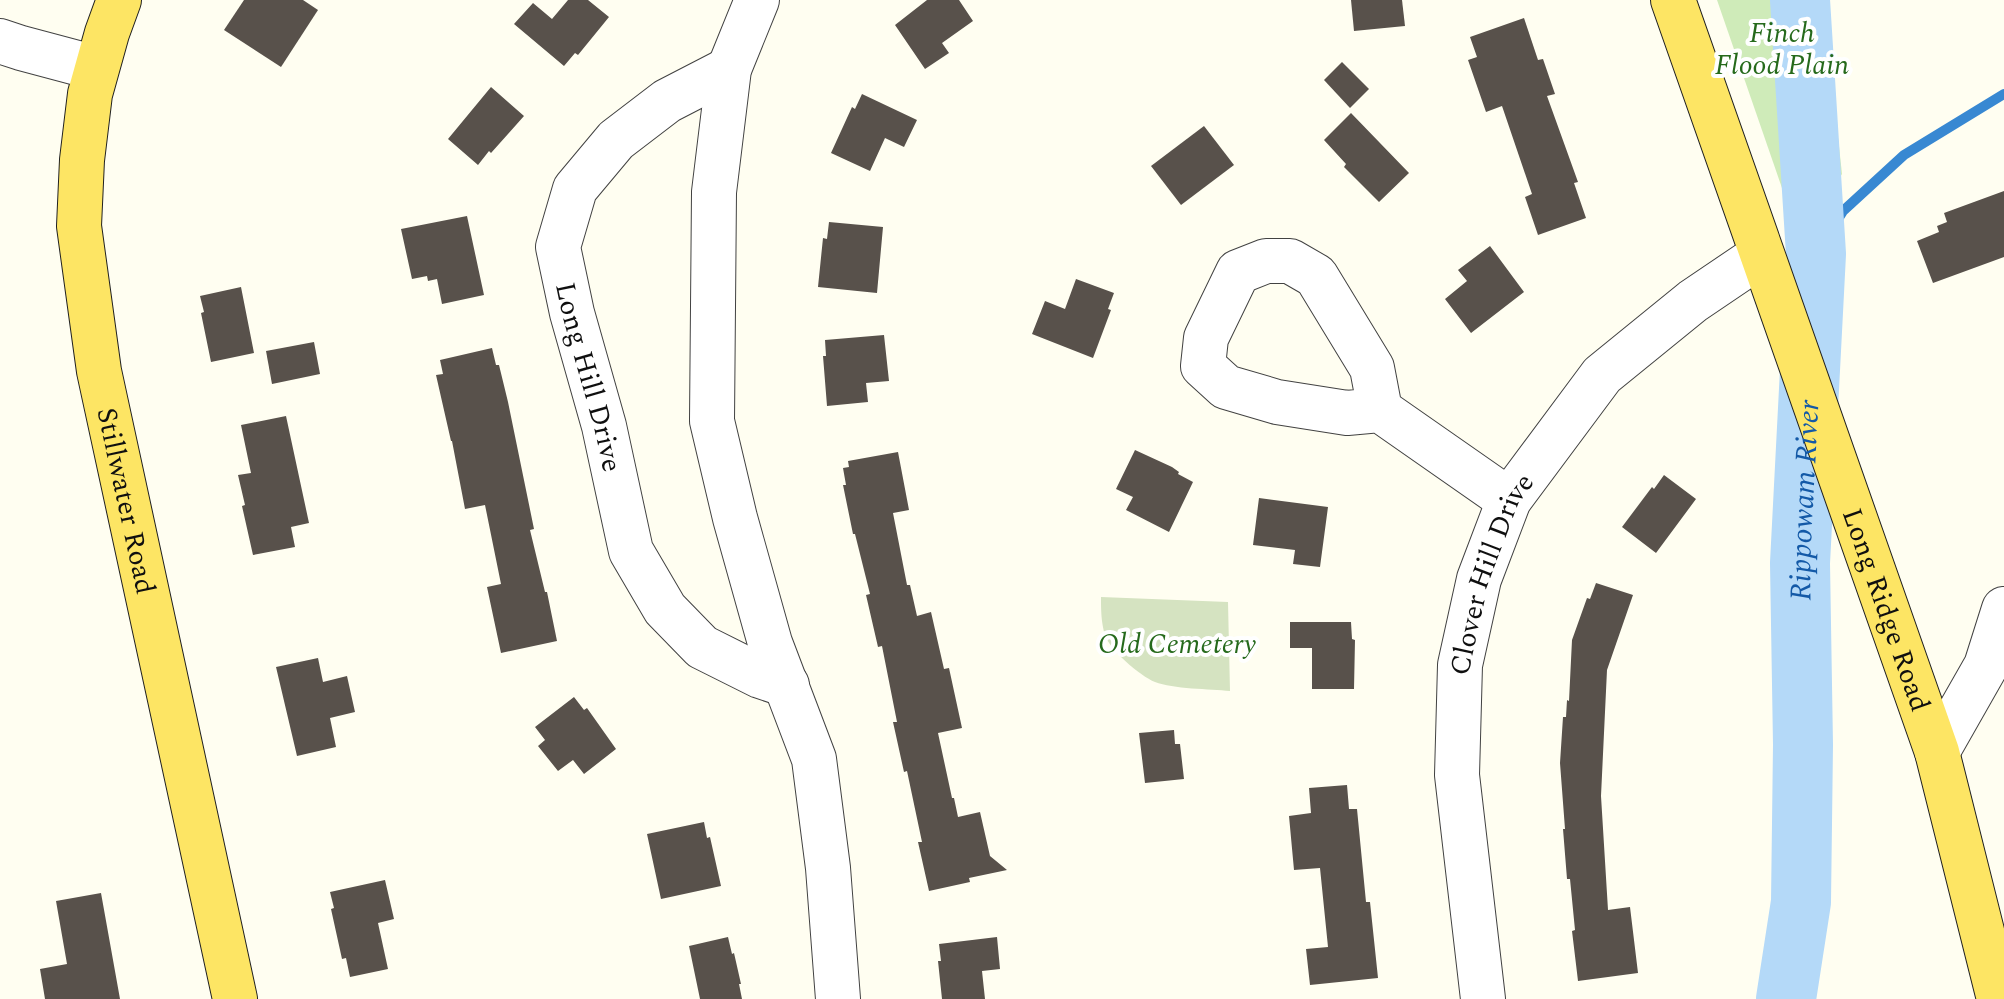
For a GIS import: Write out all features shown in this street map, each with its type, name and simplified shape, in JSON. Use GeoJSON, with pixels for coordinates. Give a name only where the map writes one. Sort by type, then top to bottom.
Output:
{"type":"FeatureCollection","features":[{"type":"Feature","properties":{"kind":"main road","name":"Stillwater Road"},"geometry":{"type":"LineString","coordinates":[[119,0],[90,94],[82,160],[79,226],[99,371],[235,999]]}},
{"type":"Feature","properties":{"kind":"main road","name":"Long Ridge Road"},"geometry":{"type":"LineString","coordinates":[[1673,0],[1937,752],[1999,999]]}},
{"type":"Feature","properties":{"kind":"street"},"geometry":{"type":"LineString","coordinates":[[757,0],[729,69],[714,192],[712,421],[766,629],[814,759],[828,868],[838,999]]}},
{"type":"Feature","properties":{"kind":"street"},"geometry":{"type":"LineString","coordinates":[[0,41],[96,68]]}},
{"type":"Feature","properties":{"kind":"street","name":"Long Hill Drive"},"geometry":{"type":"LineString","coordinates":[[729,69],[667,101],[616,140],[575,189],[558,247],[572,313],[604,426],[631,551],[665,609],[702,647],[760,676],[787,685]]}},
{"type":"Feature","properties":{"kind":"street","name":"Clover Hill Drive"},"geometry":{"type":"LineString","coordinates":[[1483,999],[1457,775],[1460,665],[1479,579],[1509,500],[1602,375],[1693,301],[1761,255]]}},
{"type":"Feature","properties":{"kind":"street"},"geometry":{"type":"LineString","coordinates":[[1380,410],[1509,500]]}},
{"type":"Feature","properties":{"kind":"street"},"geometry":{"type":"LineString","coordinates":[[1937,752],[1986,666],[2004,609]]}},
{"type":"Feature","properties":{"kind":"green space","name":"Finch Flood Plain"},"geometry":{"type":"Polygon","coordinates":[[[1717,0],[1823,0],[1842,174],[1800,240],[1717,0]]]}},
{"type":"Feature","properties":{"kind":"green space","name":"Old Cemetery"},"geometry":{"type":"Polygon","coordinates":[[[1101,597],[1228,602],[1230,691],[1172,686],[1155,682],[1141,674],[1108,641],[1103,625],[1101,597]]]}},
{"type":"Feature","properties":{"kind":"building"},"geometry":{"type":"Polygon","coordinates":[[[244,0],[303,0],[318,10],[281,67],[224,30],[244,0]]]}},
{"type":"Feature","properties":{"kind":"building"},"geometry":{"type":"Polygon","coordinates":[[[568,0],[588,0],[609,17],[578,55],[575,53],[564,66],[514,24],[533,3],[552,19],[568,0]]]}},
{"type":"Feature","properties":{"kind":"building"},"geometry":{"type":"Polygon","coordinates":[[[927,0],[959,0],[973,21],[942,43],[949,53],[925,69],[895,25],[927,0]]]}},
{"type":"Feature","properties":{"kind":"building"},"geometry":{"type":"Polygon","coordinates":[[[1351,0],[1402,0],[1405,26],[1354,31],[1351,0]]]}},
{"type":"Feature","properties":{"kind":"building"},"geometry":{"type":"Polygon","coordinates":[[[1524,18],[1538,60],[1543,59],[1555,94],[1547,96],[1578,182],[1574,183],[1586,218],[1538,235],[1525,197],[1532,194],[1502,106],[1486,112],[1468,60],[1477,57],[1470,37],[1524,18]]]}},
{"type":"Feature","properties":{"kind":"building"},"geometry":{"type":"Polygon","coordinates":[[[1342,62],[1369,89],[1350,108],[1324,80],[1342,62]]]}},
{"type":"Feature","properties":{"kind":"building"},"geometry":{"type":"Polygon","coordinates":[[[491,87],[524,116],[478,165],[448,139],[491,87]]]}},
{"type":"Feature","properties":{"kind":"building"},"geometry":{"type":"Polygon","coordinates":[[[862,94],[917,120],[904,147],[885,138],[870,171],[831,153],[852,107],[855,109],[862,94]]]}},
{"type":"Feature","properties":{"kind":"building"},"geometry":{"type":"Polygon","coordinates":[[[1351,113],[1409,173],[1379,202],[1344,167],[1346,164],[1324,140],[1351,113]]]}},
{"type":"Feature","properties":{"kind":"building"},"geometry":{"type":"Polygon","coordinates":[[[1204,126],[1234,165],[1181,205],[1151,166],[1204,126]]]}},
{"type":"Feature","properties":{"kind":"building"},"geometry":{"type":"Polygon","coordinates":[[[2004,191],[2004,257],[1933,283],[1917,241],[1939,232],[1937,226],[1947,222],[1944,213],[2004,191]]]}},
{"type":"Feature","properties":{"kind":"building"},"geometry":{"type":"Polygon","coordinates":[[[467,216],[484,295],[442,304],[437,279],[428,281],[427,276],[412,279],[401,229],[467,216]]]}},
{"type":"Feature","properties":{"kind":"building"},"geometry":{"type":"Polygon","coordinates":[[[829,222],[883,227],[877,293],[818,287],[823,238],[827,239],[829,222]]]}},
{"type":"Feature","properties":{"kind":"building"},"geometry":{"type":"Polygon","coordinates":[[[1490,246],[1524,292],[1471,333],[1445,299],[1467,281],[1458,270],[1490,246]]]}},
{"type":"Feature","properties":{"kind":"building"},"geometry":{"type":"Polygon","coordinates":[[[1076,279],[1114,293],[1093,358],[1032,334],[1045,301],[1065,309],[1076,279]]]}},
{"type":"Feature","properties":{"kind":"building"},"geometry":{"type":"Polygon","coordinates":[[[241,287],[254,353],[211,362],[200,296],[241,287]]]}},
{"type":"Feature","properties":{"kind":"building"},"geometry":{"type":"Polygon","coordinates":[[[884,335],[889,381],[866,383],[868,402],[827,406],[823,356],[826,356],[825,340],[884,335]]]}},
{"type":"Feature","properties":{"kind":"building"},"geometry":{"type":"Polygon","coordinates":[[[314,342],[320,374],[272,384],[266,351],[314,342]]]}},
{"type":"Feature","properties":{"kind":"building"},"geometry":{"type":"Polygon","coordinates":[[[492,348],[508,402],[534,529],[530,530],[557,641],[501,653],[487,587],[501,584],[485,505],[465,509],[436,375],[443,374],[440,360],[492,348]]]}},
{"type":"Feature","properties":{"kind":"building"},"geometry":{"type":"Polygon","coordinates":[[[286,416],[309,523],[291,527],[295,547],[253,555],[238,475],[251,473],[241,425],[286,416]]]}},
{"type":"Feature","properties":{"kind":"building"},"geometry":{"type":"Polygon","coordinates":[[[1135,450],[1172,467],[1193,482],[1169,532],[1126,510],[1133,497],[1116,489],[1135,450]]]}},
{"type":"Feature","properties":{"kind":"building"},"geometry":{"type":"Polygon","coordinates":[[[898,452],[909,510],[893,513],[907,585],[910,585],[917,616],[931,612],[944,669],[949,668],[962,728],[938,733],[952,798],[958,817],[980,812],[990,856],[1007,870],[929,891],[907,771],[904,772],[893,722],[897,722],[882,646],[878,647],[866,595],[870,594],[843,485],[846,485],[843,468],[849,467],[848,461],[898,452]]]}},
{"type":"Feature","properties":{"kind":"building"},"geometry":{"type":"Polygon","coordinates":[[[1664,475],[1696,499],[1656,553],[1622,527],[1664,475]]]}},
{"type":"Feature","properties":{"kind":"building"},"geometry":{"type":"Polygon","coordinates":[[[1259,498],[1328,507],[1320,567],[1293,564],[1295,550],[1253,545],[1259,498]]]}},
{"type":"Feature","properties":{"kind":"building"},"geometry":{"type":"Polygon","coordinates":[[[1596,583],[1633,595],[1607,670],[1601,796],[1608,910],[1630,907],[1638,973],[1578,981],[1570,879],[1567,879],[1560,763],[1563,717],[1566,717],[1569,701],[1572,640],[1587,598],[1590,599],[1596,583]]]}},
{"type":"Feature","properties":{"kind":"building"},"geometry":{"type":"Polygon","coordinates":[[[1290,622],[1351,622],[1352,639],[1355,640],[1354,689],[1312,689],[1312,648],[1290,648],[1290,622]]]}},
{"type":"Feature","properties":{"kind":"building"},"geometry":{"type":"Polygon","coordinates":[[[318,658],[323,682],[347,676],[355,712],[330,718],[336,747],[297,756],[276,667],[318,658]]]}},
{"type":"Feature","properties":{"kind":"building"},"geometry":{"type":"Polygon","coordinates":[[[574,697],[584,710],[587,708],[616,749],[584,774],[573,760],[558,771],[538,746],[545,740],[535,727],[574,697]]]}},
{"type":"Feature","properties":{"kind":"building"},"geometry":{"type":"Polygon","coordinates":[[[1174,730],[1175,744],[1180,744],[1184,779],[1145,783],[1139,733],[1174,730]]]}},
{"type":"Feature","properties":{"kind":"building"},"geometry":{"type":"Polygon","coordinates":[[[1347,785],[1349,809],[1357,809],[1366,902],[1370,902],[1378,978],[1310,985],[1306,949],[1328,947],[1320,868],[1294,870],[1289,816],[1311,813],[1309,788],[1347,785]]]}},
{"type":"Feature","properties":{"kind":"building"},"geometry":{"type":"Polygon","coordinates":[[[704,822],[721,886],[661,899],[647,834],[704,822]]]}},
{"type":"Feature","properties":{"kind":"building"},"geometry":{"type":"Polygon","coordinates":[[[385,880],[394,919],[378,923],[388,969],[350,977],[346,958],[342,959],[330,892],[385,880]]]}},
{"type":"Feature","properties":{"kind":"building"},"geometry":{"type":"Polygon","coordinates":[[[101,893],[120,999],[45,999],[40,969],[67,964],[56,901],[101,893]]]}},
{"type":"Feature","properties":{"kind":"building"},"geometry":{"type":"Polygon","coordinates":[[[728,937],[742,999],[700,999],[689,946],[728,937]]]}},
{"type":"Feature","properties":{"kind":"building"},"geometry":{"type":"Polygon","coordinates":[[[997,937],[1000,969],[982,971],[985,999],[942,999],[939,944],[997,937]]]}},
{"type":"Feature","properties":{"kind":"waterway","name":"Rippowam River"},"geometry":{"type":"LineString","coordinates":[[1786,999],[1801,902],[1803,745],[1800,563],[1816,254],[1800,0]]}},
{"type":"Feature","properties":{"kind":"waterway"},"geometry":{"type":"LineString","coordinates":[[1816,254],[1843,211],[1904,155],[2004,94]]}}]}
